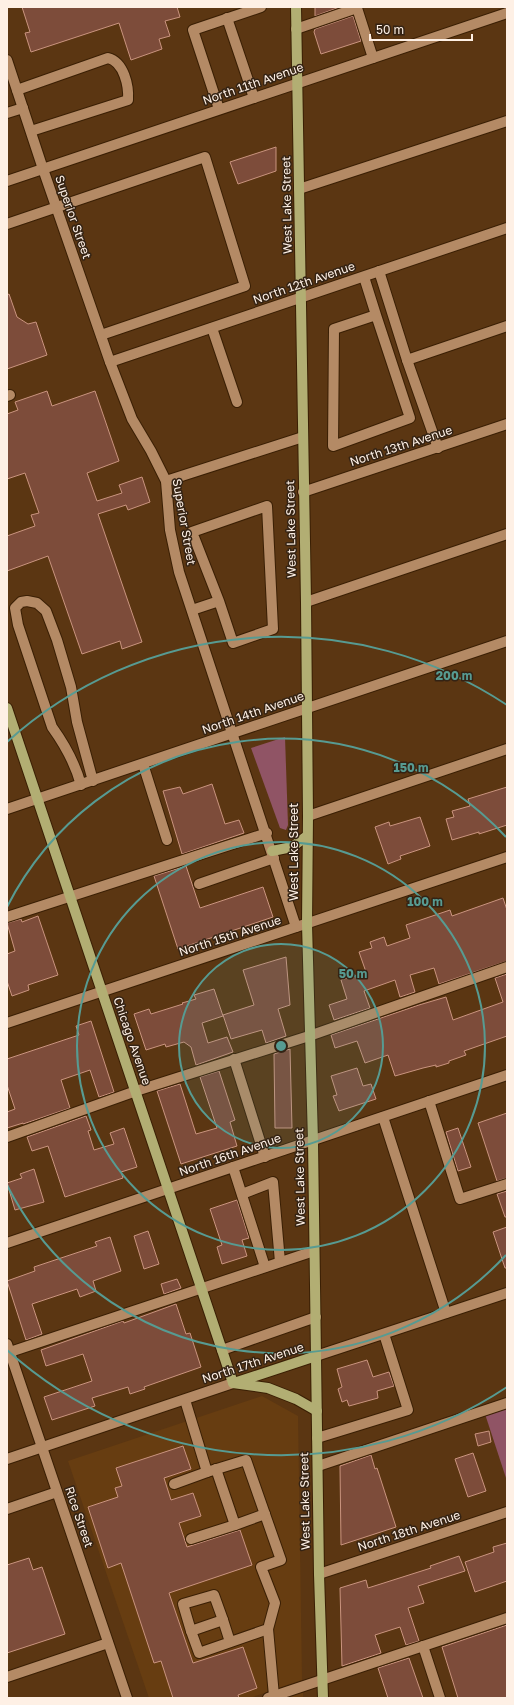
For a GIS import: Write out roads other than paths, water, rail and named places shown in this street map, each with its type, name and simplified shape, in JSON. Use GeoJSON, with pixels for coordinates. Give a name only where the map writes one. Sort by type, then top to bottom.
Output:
{"type":"FeatureCollection","features":[{"type":"Feature","properties":{"kind":"main road","name":"West Lake Street"},"geometry":{"type":"LineString","coordinates":[[296,7],[306,602],[308,816],[307,924],[313,1141],[319,1574],[323,1698]]}},
{"type":"Feature","properties":{"kind":"main road","name":"Chicago Avenue"},"geometry":{"type":"LineString","coordinates":[[7,708],[233,1383]]}},
{"type":"Feature","properties":{"kind":"main road"},"geometry":{"type":"LineString","coordinates":[[273,855],[292,847],[307,836]]}},
{"type":"Feature","properties":{"kind":"main road","name":"North 17th Avenue"},"geometry":{"type":"LineString","coordinates":[[233,1383],[316,1356]]}},
{"type":"Feature","properties":{"kind":"main road"},"geometry":{"type":"LineString","coordinates":[[233,1383],[268,1388],[296,1399],[317,1411]]}},
{"type":"Feature","properties":{"kind":"street"},"geometry":{"type":"LineString","coordinates":[[219,109],[193,30],[261,7]]}},
{"type":"Feature","properties":{"kind":"street"},"geometry":{"type":"LineString","coordinates":[[296,29],[358,8],[373,58]]}},
{"type":"Feature","properties":{"kind":"street","name":"North 11th Avenue"},"geometry":{"type":"LineString","coordinates":[[7,181],[507,13]]}},
{"type":"Feature","properties":{"kind":"street"},"geometry":{"type":"LineString","coordinates":[[227,18],[254,98]]}},
{"type":"Feature","properties":{"kind":"street"},"geometry":{"type":"LineString","coordinates":[[17,90],[108,58],[113,59],[118,64],[126,81],[128,100],[31,131]]}},
{"type":"Feature","properties":{"kind":"street","name":"Superior Street"},"geometry":{"type":"LineString","coordinates":[[7,60],[110,362],[132,419],[151,451],[166,481],[170,530],[179,572],[296,928]]}},
{"type":"Feature","properties":{"kind":"street"},"geometry":{"type":"LineString","coordinates":[[7,113],[23,108]]}},
{"type":"Feature","properties":{"kind":"street"},"geometry":{"type":"LineString","coordinates":[[299,189],[507,121]]}},
{"type":"Feature","properties":{"kind":"street"},"geometry":{"type":"LineString","coordinates":[[7,224],[205,157],[245,286],[101,335]]}},
{"type":"Feature","properties":{"kind":"street","name":"North 12th Avenue"},"geometry":{"type":"LineString","coordinates":[[110,362],[507,228]]}},
{"type":"Feature","properties":{"kind":"street"},"geometry":{"type":"LineString","coordinates":[[379,271],[407,360],[438,448]]}},
{"type":"Feature","properties":{"kind":"street"},"geometry":{"type":"LineString","coordinates":[[364,276],[410,418],[333,446],[334,329],[376,315]]}},
{"type":"Feature","properties":{"kind":"street"},"geometry":{"type":"LineString","coordinates":[[407,360],[507,326]]}},
{"type":"Feature","properties":{"kind":"street"},"geometry":{"type":"LineString","coordinates":[[212,328],[237,402]]}},
{"type":"Feature","properties":{"kind":"street","name":"North 13th Avenue"},"geometry":{"type":"LineString","coordinates":[[303,492],[507,424]]}},
{"type":"Feature","properties":{"kind":"street"},"geometry":{"type":"LineString","coordinates":[[166,481],[303,437]]}},
{"type":"Feature","properties":{"kind":"street"},"geometry":{"type":"LineString","coordinates":[[267,506],[273,629],[233,643],[219,601],[192,532],[267,506]]}},
{"type":"Feature","properties":{"kind":"street"},"geometry":{"type":"LineString","coordinates":[[306,602],[507,534]]}},
{"type":"Feature","properties":{"kind":"street"},"geometry":{"type":"LineString","coordinates":[[81,785],[76,768],[63,742],[52,728],[20,632],[15,614],[15,608],[21,602],[27,601],[37,603],[46,611],[57,640],[71,687],[78,722],[93,780]]}},
{"type":"Feature","properties":{"kind":"street"},"geometry":{"type":"LineString","coordinates":[[192,610],[219,601]]}},
{"type":"Feature","properties":{"kind":"street","name":"North 14th Avenue"},"geometry":{"type":"LineString","coordinates":[[7,809],[507,641]]}},
{"type":"Feature","properties":{"kind":"street"},"geometry":{"type":"LineString","coordinates":[[308,816],[507,750]]}},
{"type":"Feature","properties":{"kind":"street"},"geometry":{"type":"LineString","coordinates":[[143,764],[167,840]]}},
{"type":"Feature","properties":{"kind":"street"},"geometry":{"type":"LineString","coordinates":[[7,917],[266,833]]}},
{"type":"Feature","properties":{"kind":"street"},"geometry":{"type":"LineString","coordinates":[[199,884],[273,855]]}},
{"type":"Feature","properties":{"kind":"street","name":"North 15th Avenue"},"geometry":{"type":"LineString","coordinates":[[7,1023],[507,857]]}},
{"type":"Feature","properties":{"kind":"street"},"geometry":{"type":"LineString","coordinates":[[7,1137],[136,1091],[309,1036],[507,967]]}},
{"type":"Feature","properties":{"kind":"street"},"geometry":{"type":"LineString","coordinates":[[234,1059],[265,1157]]}},
{"type":"Feature","properties":{"kind":"street","name":"North 16th Avenue"},"geometry":{"type":"LineString","coordinates":[[7,1243],[507,1075]]}},
{"type":"Feature","properties":{"kind":"street"},"geometry":{"type":"LineString","coordinates":[[429,1101],[460,1199],[507,1184]]}},
{"type":"Feature","properties":{"kind":"street"},"geometry":{"type":"LineString","coordinates":[[383,1117],[446,1313]]}},
{"type":"Feature","properties":{"kind":"street"},"geometry":{"type":"LineString","coordinates":[[233,1167],[265,1267]]}},
{"type":"Feature","properties":{"kind":"street"},"geometry":{"type":"LineString","coordinates":[[242,1194],[273,1182],[280,1262]]}},
{"type":"Feature","properties":{"kind":"street"},"geometry":{"type":"LineString","coordinates":[[8,1350],[314,1251]]}},
{"type":"Feature","properties":{"kind":"street","name":"North 17th Avenue"},"geometry":{"type":"LineString","coordinates":[[316,1356],[507,1293]]}},
{"type":"Feature","properties":{"kind":"street"},"geometry":{"type":"LineString","coordinates":[[222,1350],[316,1317]]}},
{"type":"Feature","properties":{"kind":"street"},"geometry":{"type":"LineString","coordinates":[[317,1438],[408,1410],[384,1334]]}},
{"type":"Feature","properties":{"kind":"street","name":"Rice Street"},"geometry":{"type":"LineString","coordinates":[[8,1350],[127,1698]]}},
{"type":"Feature","properties":{"kind":"street","name":"North 17th Avenue"},"geometry":{"type":"LineString","coordinates":[[7,1459],[233,1383]]}},
{"type":"Feature","properties":{"kind":"street"},"geometry":{"type":"LineString","coordinates":[[185,1400],[212,1471],[235,1525]]}},
{"type":"Feature","properties":{"kind":"street"},"geometry":{"type":"LineString","coordinates":[[318,1466],[507,1403]]}},
{"type":"Feature","properties":{"kind":"street"},"geometry":{"type":"LineString","coordinates":[[174,1484],[246,1460],[281,1560],[261,1567],[275,1603],[268,1629],[271,1697],[507,1618]]}},
{"type":"Feature","properties":{"kind":"street"},"geometry":{"type":"LineString","coordinates":[[7,1509],[57,1492]]}},
{"type":"Feature","properties":{"kind":"street","name":"North 18th Avenue"},"geometry":{"type":"LineString","coordinates":[[319,1574],[507,1512]]}},
{"type":"Feature","properties":{"kind":"street"},"geometry":{"type":"LineString","coordinates":[[190,1539],[265,1514]]}},
{"type":"Feature","properties":{"kind":"street"},"geometry":{"type":"LineString","coordinates":[[230,1642],[214,1594],[183,1604],[199,1653],[268,1629]]}},
{"type":"Feature","properties":{"kind":"street"},"geometry":{"type":"LineString","coordinates":[[191,1631],[223,1620]]}},
{"type":"Feature","properties":{"kind":"street"},"geometry":{"type":"LineString","coordinates":[[7,1677],[108,1643]]}},
{"type":"Feature","properties":{"kind":"street"},"geometry":{"type":"LineString","coordinates":[[423,1646],[440,1698]]}}]}
